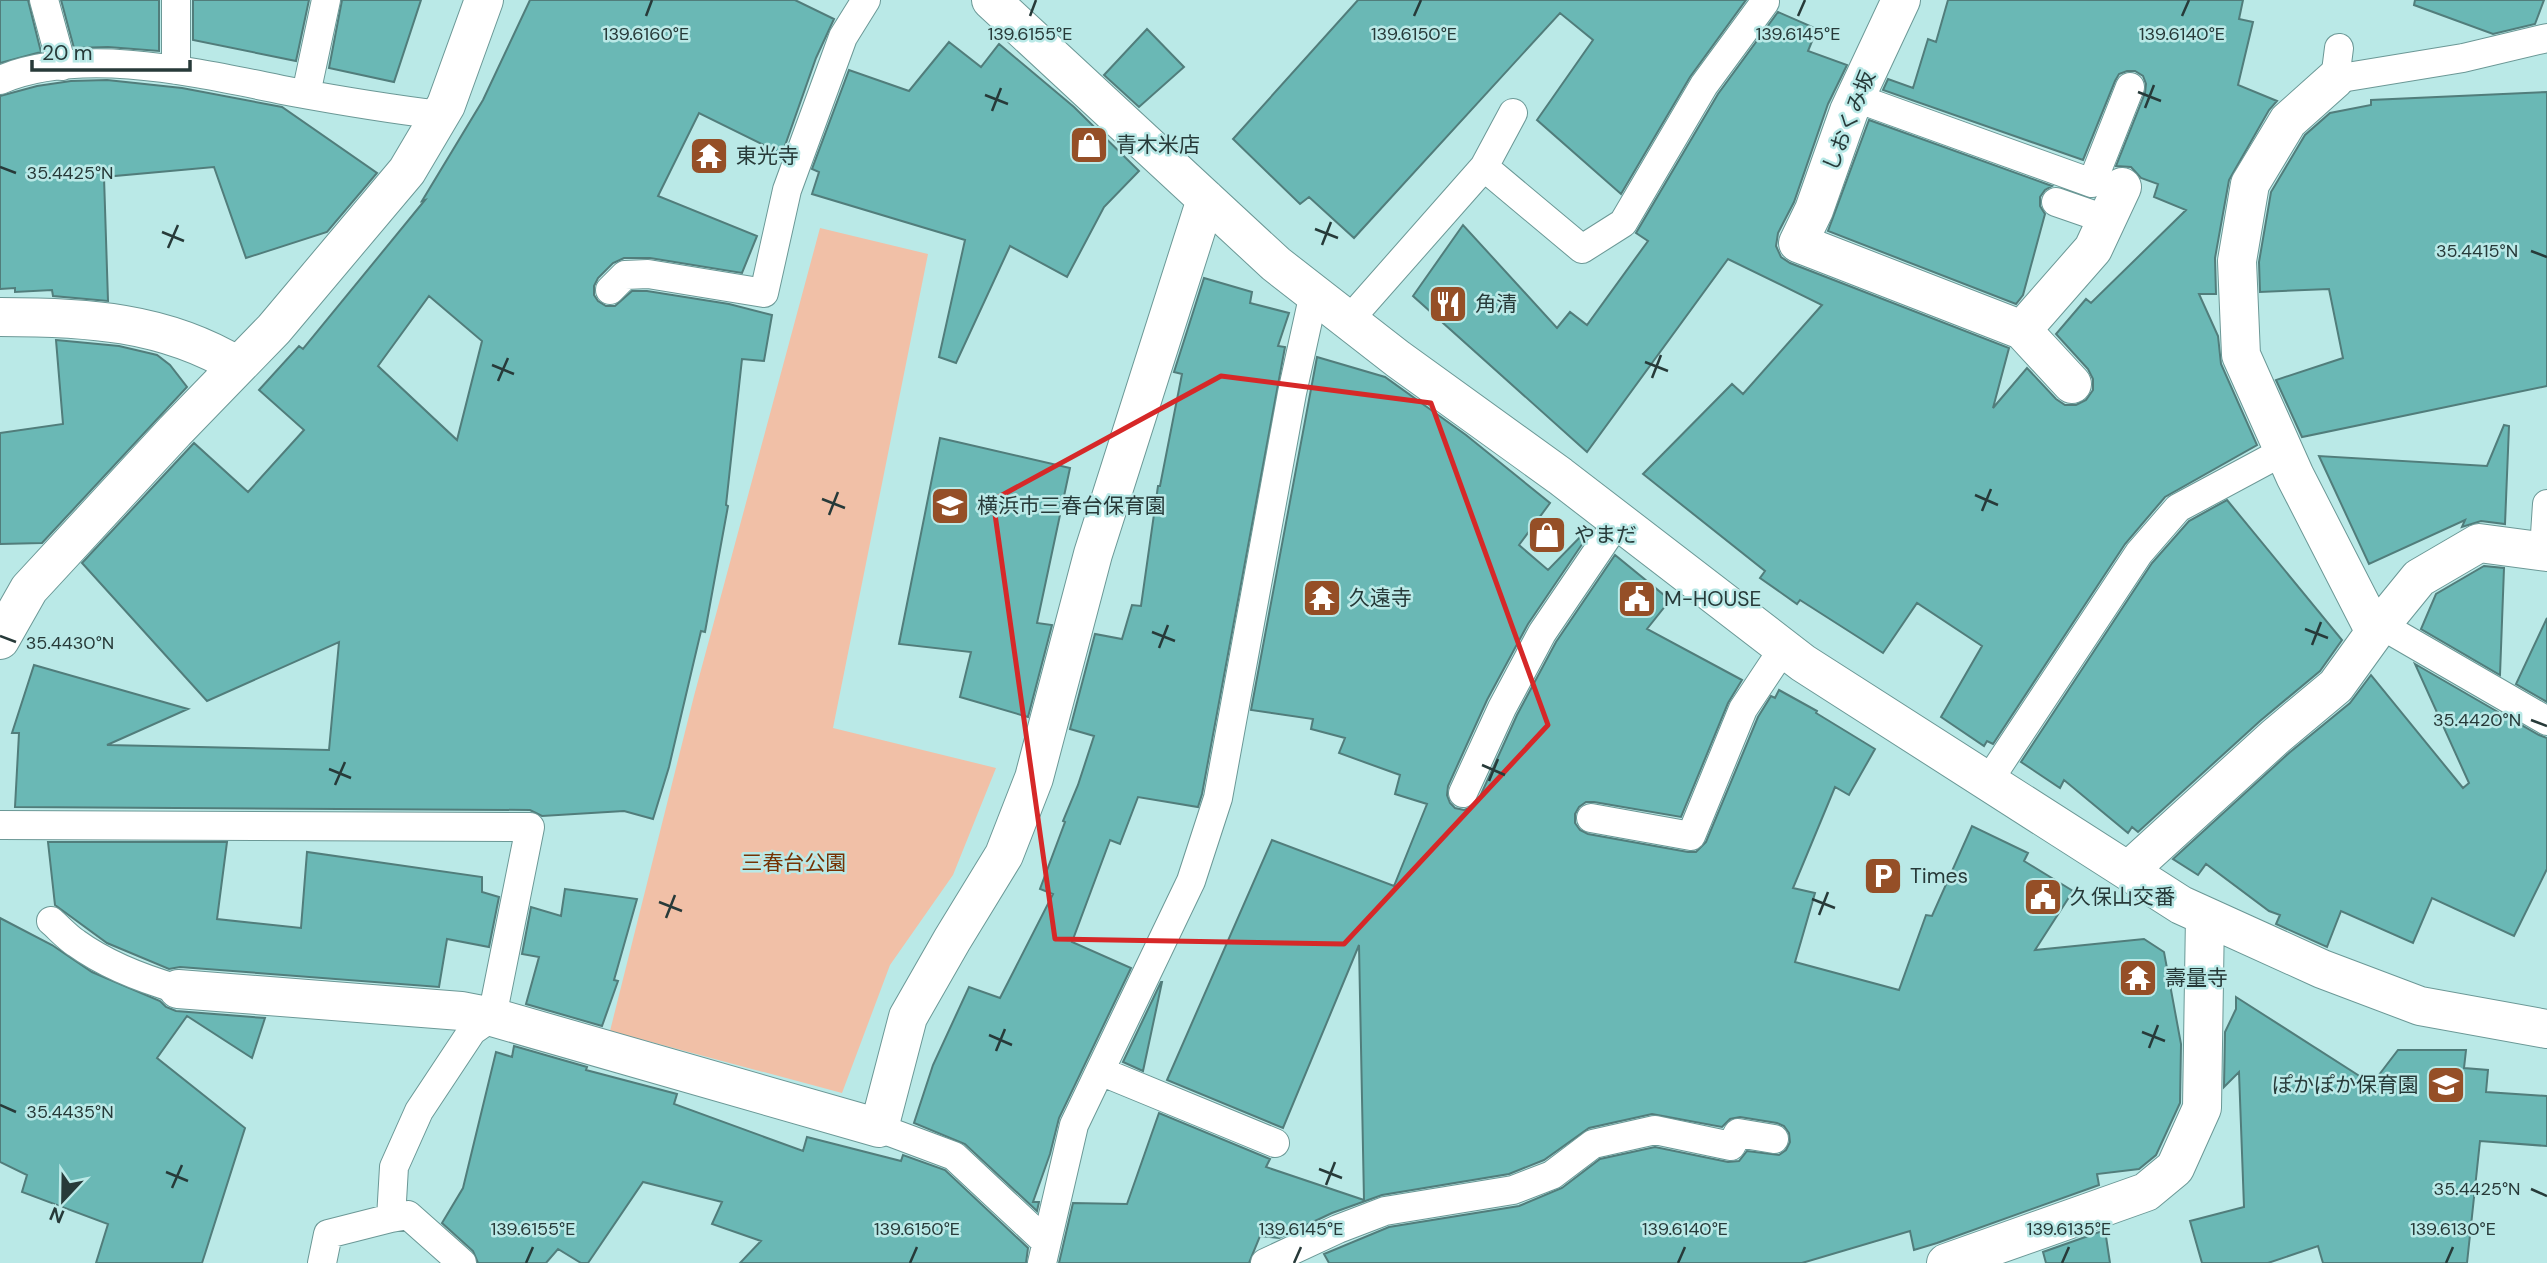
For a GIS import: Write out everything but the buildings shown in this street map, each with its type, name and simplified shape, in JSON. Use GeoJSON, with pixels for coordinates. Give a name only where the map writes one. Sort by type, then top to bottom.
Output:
{"type":"FeatureCollection","features":[{"type":"Feature","properties":{"kind":"street"},"geometry":{"type":"LineString","coordinates":[[0,640],[29,589],[274,329],[407,170],[440,115],[484,0]]}},
{"type":"Feature","properties":{"kind":"street"},"geometry":{"type":"LineString","coordinates":[[991,0],[1276,264],[1618,521],[1783,649],[1987,783],[2182,905],[2322,969],[2420,1006],[2547,1029]]}},
{"type":"Feature","properties":{"kind":"street","name":"しおくみ坂"},"geometry":{"type":"LineString","coordinates":[[1901,0],[1856,98],[1814,209],[1798,243],[2022,330]]}},
{"type":"Feature","properties":{"kind":"street"},"geometry":{"type":"LineString","coordinates":[[2337,64],[2288,121],[2250,184],[2237,261],[2241,355],[2284,451],[2378,628]]}},
{"type":"Feature","properties":{"kind":"street"},"geometry":{"type":"LineString","coordinates":[[178,989],[461,1011],[492,1017],[879,1128],[908,1017],[1004,855],[1034,778],[1093,554],[1206,199]]}},
{"type":"Feature","properties":{"kind":"street"},"geometry":{"type":"LineString","coordinates":[[2072,384],[2022,330],[2092,249],[2115,204]]}},
{"type":"Feature","properties":{"kind":"street"},"geometry":{"type":"LineString","coordinates":[[0,317],[53,317],[153,329],[219,355],[238,366]]}},
{"type":"Feature","properties":{"kind":"street"},"geometry":{"type":"LineString","coordinates":[[2128,871],[2275,737],[2336,686],[2419,578],[2479,543],[2545,551]]}},
{"type":"Feature","properties":{"kind":"street"},"geometry":{"type":"LineString","coordinates":[[1946,1263],[2146,1192],[2175,1168],[2202,1108],[2205,916]]}},
{"type":"Feature","properties":{"kind":"lane"},"geometry":{"type":"LineString","coordinates":[[44,0],[62,66]]}},
{"type":"Feature","properties":{"kind":"lane"},"geometry":{"type":"LineString","coordinates":[[176,0],[176,70]]}},
{"type":"Feature","properties":{"kind":"lane"},"geometry":{"type":"LineString","coordinates":[[306,94],[326,0]]}},
{"type":"Feature","properties":{"kind":"lane"},"geometry":{"type":"LineString","coordinates":[[610,290],[625,275],[648,274],[764,293],[787,190],[843,37],[866,0]]}},
{"type":"Feature","properties":{"kind":"lane"},"geometry":{"type":"LineString","coordinates":[[1483,167],[1582,249],[1623,223],[1704,85],[1765,2]]}},
{"type":"Feature","properties":{"kind":"lane"},"geometry":{"type":"LineString","coordinates":[[2337,64],[2463,58],[2547,38]]}},
{"type":"Feature","properties":{"kind":"lane"},"geometry":{"type":"LineString","coordinates":[[0,80],[23,71],[62,66],[151,65],[372,107],[440,115]]}},
{"type":"Feature","properties":{"kind":"lane"},"geometry":{"type":"LineString","coordinates":[[1856,98],[2092,183],[2130,87]]}},
{"type":"Feature","properties":{"kind":"lane"},"geometry":{"type":"LineString","coordinates":[[1349,320],[1483,167],[1513,113]]}},
{"type":"Feature","properties":{"kind":"lane"},"geometry":{"type":"LineString","coordinates":[[2056,202],[2115,204]]}},
{"type":"Feature","properties":{"kind":"lane"},"geometry":{"type":"LineString","coordinates":[[1044,1253],[1074,1125],[1191,881],[1218,798],[1292,393],[1314,293]]}},
{"type":"Feature","properties":{"kind":"lane"},"geometry":{"type":"LineString","coordinates":[[1987,783],[2139,553],[2178,508],[2284,451]]}},
{"type":"Feature","properties":{"kind":"lane"},"geometry":{"type":"LineString","coordinates":[[2545,551],[2547,505]]}},
{"type":"Feature","properties":{"kind":"lane"},"geometry":{"type":"LineString","coordinates":[[1463,793],[1502,708],[1542,633],[1618,521]]}},
{"type":"Feature","properties":{"kind":"lane"},"geometry":{"type":"LineString","coordinates":[[2378,628],[2547,721]]}},
{"type":"Feature","properties":{"kind":"lane"},"geometry":{"type":"LineString","coordinates":[[1591,818],[1691,836],[1743,709],[1783,649]]}},
{"type":"Feature","properties":{"kind":"lane"},"geometry":{"type":"LineString","coordinates":[[0,825],[530,827],[492,1017],[472,1031],[419,1111],[394,1167],[391,1218]]}},
{"type":"Feature","properties":{"kind":"lane"},"geometry":{"type":"LineString","coordinates":[[51,921],[76,943],[100,957],[135,974],[178,989]]}},
{"type":"Feature","properties":{"kind":"lane"},"geometry":{"type":"LineString","coordinates":[[1100,1071],[1275,1143]]}},
{"type":"Feature","properties":{"kind":"lane"},"geometry":{"type":"LineString","coordinates":[[879,1128],[954,1156],[1044,1253]]}},
{"type":"Feature","properties":{"kind":"lane"},"geometry":{"type":"LineString","coordinates":[[1265,1263],[1338,1229],[1385,1211],[1513,1190],[1552,1175],[1593,1144],[1655,1130],[1731,1146],[1738,1133],[1774,1139]]}},
{"type":"Feature","properties":{"kind":"lane"},"geometry":{"type":"LineString","coordinates":[[322,1263],[328,1234],[408,1215],[462,1263]]}},
{"type":"Feature","properties":{"kind":"highlighted area"},"geometry":{"type":"Polygon","coordinates":[[[1221,376],[1431,403],[1548,725],[1344,944],[1055,939],[993,500],[1221,376]]]}},
{"type":"Feature","properties":{"kind":"green space","name":"三春台公園"},"geometry":{"type":"Polygon","coordinates":[[[820,228],[928,254],[833,728],[996,768],[953,875],[890,965],[842,1093],[610,1031],[694,696],[820,228]]]}},
{"type":"Feature","properties":{"kind":"place","name":"青木米店"},"geometry":{"type":"Point","coordinates":[1089,145]}},
{"type":"Feature","properties":{"kind":"place","name":"東光寺"},"geometry":{"type":"Point","coordinates":[709,156]}},
{"type":"Feature","properties":{"kind":"place","name":"角清"},"geometry":{"type":"Point","coordinates":[1448,304]}},
{"type":"Feature","properties":{"kind":"place","name":"横浜市三春台保育園"},"geometry":{"type":"Point","coordinates":[950,506]}},
{"type":"Feature","properties":{"kind":"place","name":"やまだ"},"geometry":{"type":"Point","coordinates":[1547,535]}},
{"type":"Feature","properties":{"kind":"place","name":"久遠寺"},"geometry":{"type":"Point","coordinates":[1322,598]}},
{"type":"Feature","properties":{"kind":"place","name":"M-HOUSE"},"geometry":{"type":"Point","coordinates":[1637,599]}},
{"type":"Feature","properties":{"kind":"place","name":"Times"},"geometry":{"type":"Point","coordinates":[1883,876]}},
{"type":"Feature","properties":{"kind":"place","name":"久保山交番"},"geometry":{"type":"Point","coordinates":[2043,897]}},
{"type":"Feature","properties":{"kind":"place","name":"壽量寺"},"geometry":{"type":"Point","coordinates":[2138,978]}},
{"type":"Feature","properties":{"kind":"place","name":"ぽかぽか保育園"},"geometry":{"type":"Point","coordinates":[2446,1085]}}]}
